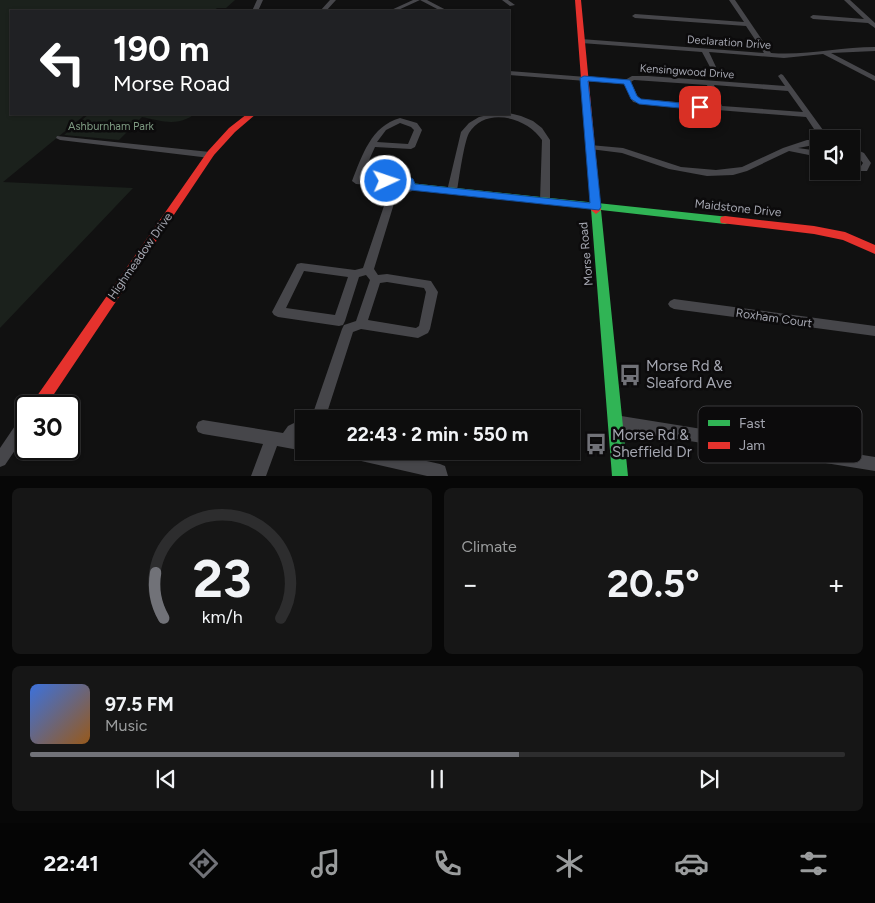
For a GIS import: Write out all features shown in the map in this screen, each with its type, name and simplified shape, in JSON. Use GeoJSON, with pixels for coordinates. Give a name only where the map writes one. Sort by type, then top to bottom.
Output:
{"type":"FeatureCollection","features":[{"type":"Feature","properties":{"kind":"street"},"geometry":{"type":"LineString","coordinates":[[324,10],[333,0]]}},
{"type":"Feature","properties":{"kind":"street"},"geometry":{"type":"LineString","coordinates":[[394,10],[418,0]]}},
{"type":"Feature","properties":{"kind":"street"},"geometry":{"type":"LineString","coordinates":[[423,0],[443,10]]}},
{"type":"Feature","properties":{"kind":"street"},"geometry":{"type":"LineString","coordinates":[[505,0],[512,5]]}},
{"type":"Feature","properties":{"kind":"street","name":"Morse Road"},"geometry":{"type":"LineString","coordinates":[[578,0],[620,476]]}},
{"type":"Feature","properties":{"kind":"street"},"geometry":{"type":"LineString","coordinates":[[732,0],[769,55]]}},
{"type":"Feature","properties":{"kind":"street"},"geometry":{"type":"LineString","coordinates":[[847,0],[875,26]]}},
{"type":"Feature","properties":{"kind":"street"},"geometry":{"type":"LineString","coordinates":[[635,16],[749,24]]}},
{"type":"Feature","properties":{"kind":"street"},"geometry":{"type":"LineString","coordinates":[[813,17],[870,21]]}},
{"type":"Feature","properties":{"kind":"street","name":"Declaration Drive"},"geometry":{"type":"LineString","coordinates":[[581,41],[798,56],[875,49]]}},
{"type":"Feature","properties":{"kind":"street"},"geometry":{"type":"LineString","coordinates":[[705,51],[713,67]]}},
{"type":"Feature","properties":{"kind":"street"},"geometry":{"type":"LineString","coordinates":[[825,53],[875,79]]}},
{"type":"Feature","properties":{"kind":"street","name":"Kensingwood Drive"},"geometry":{"type":"LineString","coordinates":[[510,73],[627,82],[632,78],[648,78],[790,89]]}},
{"type":"Feature","properties":{"kind":"street"},"geometry":{"type":"LineString","coordinates":[[782,76],[819,130]]}},
{"type":"Feature","properties":{"kind":"street"},"geometry":{"type":"LineString","coordinates":[[627,82],[634,97],[639,101],[809,115]]}},
{"type":"Feature","properties":{"kind":"street"},"geometry":{"type":"LineString","coordinates":[[710,83],[719,109]]}},
{"type":"Feature","properties":{"kind":"street","name":"Highmeadow Drive"},"geometry":{"type":"LineString","coordinates":[[45,395],[210,154],[232,130],[251,115]]}},
{"type":"Feature","properties":{"kind":"street"},"geometry":{"type":"LineString","coordinates":[[452,191],[464,134],[468,128],[500,115]]}},
{"type":"Feature","properties":{"kind":"street"},"geometry":{"type":"LineString","coordinates":[[510,115],[519,117],[542,133],[546,140],[545,201]]}},
{"type":"Feature","properties":{"kind":"street"},"geometry":{"type":"LineString","coordinates":[[373,144],[411,147],[418,130],[414,125],[403,120],[396,120],[380,131],[373,144],[356,181],[384,184]]}},
{"type":"Feature","properties":{"kind":"street"},"geometry":{"type":"LineString","coordinates":[[60,138],[210,154]]}},
{"type":"Feature","properties":{"kind":"street"},"geometry":{"type":"LineString","coordinates":[[590,147],[630,152],[682,170],[711,172],[745,169],[788,149],[803,143],[810,143]]}},
{"type":"Feature","properties":{"kind":"street"},"geometry":{"type":"LineString","coordinates":[[788,149],[810,152]]}},
{"type":"Feature","properties":{"kind":"street"},"geometry":{"type":"LineString","coordinates":[[860,154],[867,163],[864,169],[860,169]]}},
{"type":"Feature","properties":{"kind":"street"},"geometry":{"type":"LineString","coordinates":[[400,176],[410,181],[410,186],[406,191],[393,194],[387,191],[384,184],[388,178],[400,176]]}},
{"type":"Feature","properties":{"kind":"street","name":"Maidstone Drive"},"geometry":{"type":"LineString","coordinates":[[410,186],[814,230],[844,236],[875,250]]}},
{"type":"Feature","properties":{"kind":"street"},"geometry":{"type":"LineString","coordinates":[[361,324],[393,194]]}},
{"type":"Feature","properties":{"kind":"street"},"geometry":{"type":"LineString","coordinates":[[301,267],[355,274],[372,274],[427,284],[432,292],[424,329],[418,332],[361,324],[343,325],[278,312],[301,267]]}},
{"type":"Feature","properties":{"kind":"street"},"geometry":{"type":"LineString","coordinates":[[320,410],[355,274]]}},
{"type":"Feature","properties":{"kind":"street","name":"Roxham Court"},"geometry":{"type":"LineString","coordinates":[[674,304],[875,331]]}},
{"type":"Feature","properties":{"kind":"street"},"geometry":{"type":"LineString","coordinates":[[615,422],[698,435]]}},
{"type":"Feature","properties":{"kind":"street"},"geometry":{"type":"LineString","coordinates":[[203,427],[295,443]]}},
{"type":"Feature","properties":{"kind":"street"},"geometry":{"type":"LineString","coordinates":[[258,476],[279,441],[295,430]]}},
{"type":"Feature","properties":{"kind":"street"},"geometry":{"type":"LineString","coordinates":[[0,460],[15,438]]}},
{"type":"Feature","properties":{"kind":"street"},"geometry":{"type":"LineString","coordinates":[[389,460],[440,471],[441,476]]}},
{"type":"Feature","properties":{"kind":"street"},"geometry":{"type":"LineString","coordinates":[[862,462],[875,464]]}},
{"type":"Feature","properties":{"kind":"green space"},"geometry":{"type":"Polygon","coordinates":[[[0,0],[235,0],[226,8],[217,8],[214,10],[10,10],[10,115],[85,115],[3,182],[133,188],[0,328],[0,0]]]}},
{"type":"Feature","properties":{"kind":"green space","name":"Ashburnham Park"},"geometry":{"type":"Polygon","coordinates":[[[88,115],[193,115],[176,122],[142,117],[119,140],[64,135],[88,115]]]}},
{"type":"Feature","properties":{"kind":"traffic: fast"},"geometry":{"type":"LineString","coordinates":[[410,186],[725,220]]}},
{"type":"Feature","properties":{"kind":"traffic: fast"},"geometry":{"type":"LineString","coordinates":[[596,210],[620,476]]}},
{"type":"Feature","properties":{"kind":"traffic: jam"},"geometry":{"type":"LineString","coordinates":[[578,0],[596,210]]}},
{"type":"Feature","properties":{"kind":"traffic: jam"},"geometry":{"type":"LineString","coordinates":[[45,395],[211,153],[232,130],[251,115]]}},
{"type":"Feature","properties":{"kind":"traffic: jam"},"geometry":{"type":"LineString","coordinates":[[725,220],[814,230],[845,236],[875,250]]}},
{"type":"Feature","properties":{"kind":"place","name":"Morse Rd & Sleaford Ave"},"geometry":{"type":"Point","coordinates":[630,375]}},
{"type":"Feature","properties":{"kind":"place","name":"Morse Rd & Sheffield Dr"},"geometry":{"type":"Point","coordinates":[596,444]}},
{"type":"Feature","properties":{"kind":"route"},"geometry":{"type":"LineString","coordinates":[[386,181],[388,178],[400,176],[408,179],[411,184],[410,186],[596,207],[584,78],[627,82],[634,97],[639,101],[700,107]]}}]}
